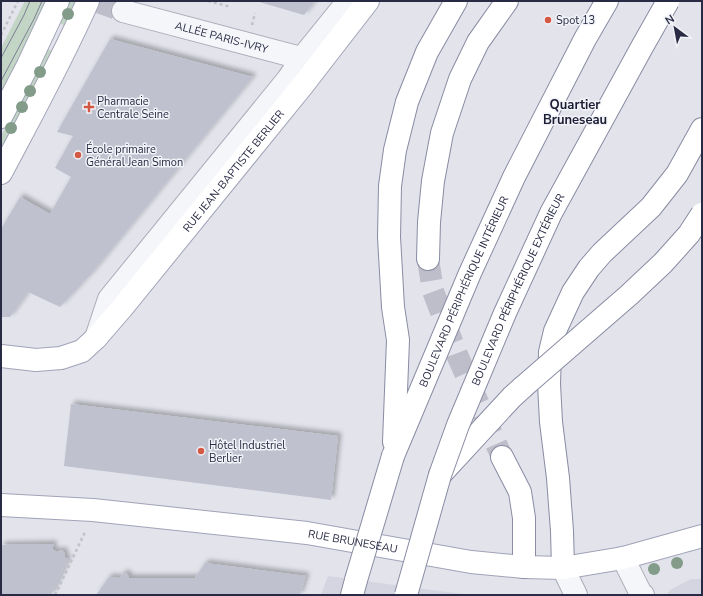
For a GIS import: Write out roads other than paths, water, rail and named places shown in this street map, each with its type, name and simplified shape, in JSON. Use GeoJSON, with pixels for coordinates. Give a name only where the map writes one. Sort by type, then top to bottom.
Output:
{"type":"FeatureCollection","features":[{"type":"Feature","properties":{"kind":"main road"},"geometry":{"type":"LineString","coordinates":[[1,117],[28,65],[58,1]]}},
{"type":"Feature","properties":{"kind":"main road"},"geometry":{"type":"LineString","coordinates":[[1,174],[60,60],[88,1]]}},
{"type":"Feature","properties":{"kind":"main road","name":"RUE JEAN-BAPTISTE BERLIER"},"geometry":{"type":"LineString","coordinates":[[1,356],[36,360],[61,358],[82,351],[96,338],[122,308],[311,61],[368,1]]}},
{"type":"Feature","properties":{"kind":"main road"},"geometry":{"type":"LineString","coordinates":[[394,456],[398,340],[393,307],[388,237],[390,186],[395,150],[407,102],[427,52],[456,1]]}},
{"type":"Feature","properties":{"kind":"main road"},"geometry":{"type":"LineString","coordinates":[[428,259],[429,222],[433,181],[442,133],[460,79],[478,42],[507,1]]}},
{"type":"Feature","properties":{"kind":"main road","name":"BOULEVARD PÉRIPHÉRIQUE INTÉRIEUR"},"geometry":{"type":"LineString","coordinates":[[352,595],[394,456],[470,273],[510,184],[584,39],[607,1]]}},
{"type":"Feature","properties":{"kind":"main road","name":"BOULEVARD PÉRIPHÉRIQUE EXTÉRIEUR"},"geometry":{"type":"LineString","coordinates":[[406,595],[440,475],[458,425],[499,327],[551,213],[668,1]]}},
{"type":"Feature","properties":{"kind":"main road"},"geometry":{"type":"LineString","coordinates":[[563,568],[562,530],[558,478],[551,422],[549,384],[550,352],[555,331],[573,292],[589,268],[617,238],[651,207],[677,174],[702,129]]}},
{"type":"Feature","properties":{"kind":"main road"},"geometry":{"type":"LineString","coordinates":[[440,475],[512,397],[629,295],[663,263],[689,234],[702,214]]}},
{"type":"Feature","properties":{"kind":"main road"},"geometry":{"type":"LineString","coordinates":[[502,457],[520,492],[524,518],[524,566]]}},
{"type":"Feature","properties":{"kind":"main road","name":"RUE BRUNESEAU"},"geometry":{"type":"LineString","coordinates":[[1,505],[93,510],[307,533],[471,562],[563,568],[623,558],[702,536]]}},
{"type":"Feature","properties":{"kind":"street","name":"RUE JEAN-BAPTISTE BERLIER"},"geometry":{"type":"LineString","coordinates":[[311,61],[348,1]]}},
{"type":"Feature","properties":{"kind":"street","name":"ALLÉE PARIS-IVRY"},"geometry":{"type":"LineString","coordinates":[[123,11],[311,61]]}},
{"type":"Feature","properties":{"kind":"street"},"geometry":{"type":"LineString","coordinates":[[623,558],[641,594],[643,595]]}},
{"type":"Feature","properties":{"kind":"street"},"geometry":{"type":"LineString","coordinates":[[563,568],[576,595]]}},
{"type":"Feature","properties":{"kind":"tunnel"},"geometry":{"type":"LineString","coordinates":[[95,1],[123,11]]}},
{"type":"Feature","properties":{"kind":"tunnel"},"geometry":{"type":"LineString","coordinates":[[428,259],[433,291],[458,357],[502,457]]}},
{"type":"Feature","properties":{"kind":"tram line"},"geometry":{"type":"LineString","coordinates":[[1,58],[30,1]]}},
{"type":"Feature","properties":{"kind":"tram line"},"geometry":{"type":"LineString","coordinates":[[1,81],[42,1]]}},
{"type":"Feature","properties":{"kind":"place","name":"Spot 13"},"geometry":{"type":"Point","coordinates":[548,20]}},
{"type":"Feature","properties":{"kind":"place","name":"Pharmacie Centrale Seine"},"geometry":{"type":"Point","coordinates":[89,107]}},
{"type":"Feature","properties":{"kind":"place","name":"École primaire Général Jean Simon"},"geometry":{"type":"Point","coordinates":[78,155]}},
{"type":"Feature","properties":{"kind":"place","name":"Hôtel Industriel Berlier"},"geometry":{"type":"Point","coordinates":[201,451]}},
{"type":"Feature","properties":{"kind":"district","name":"Quartier Bruneseau"},"geometry":{"type":"Point","coordinates":[575,112]}}]}
